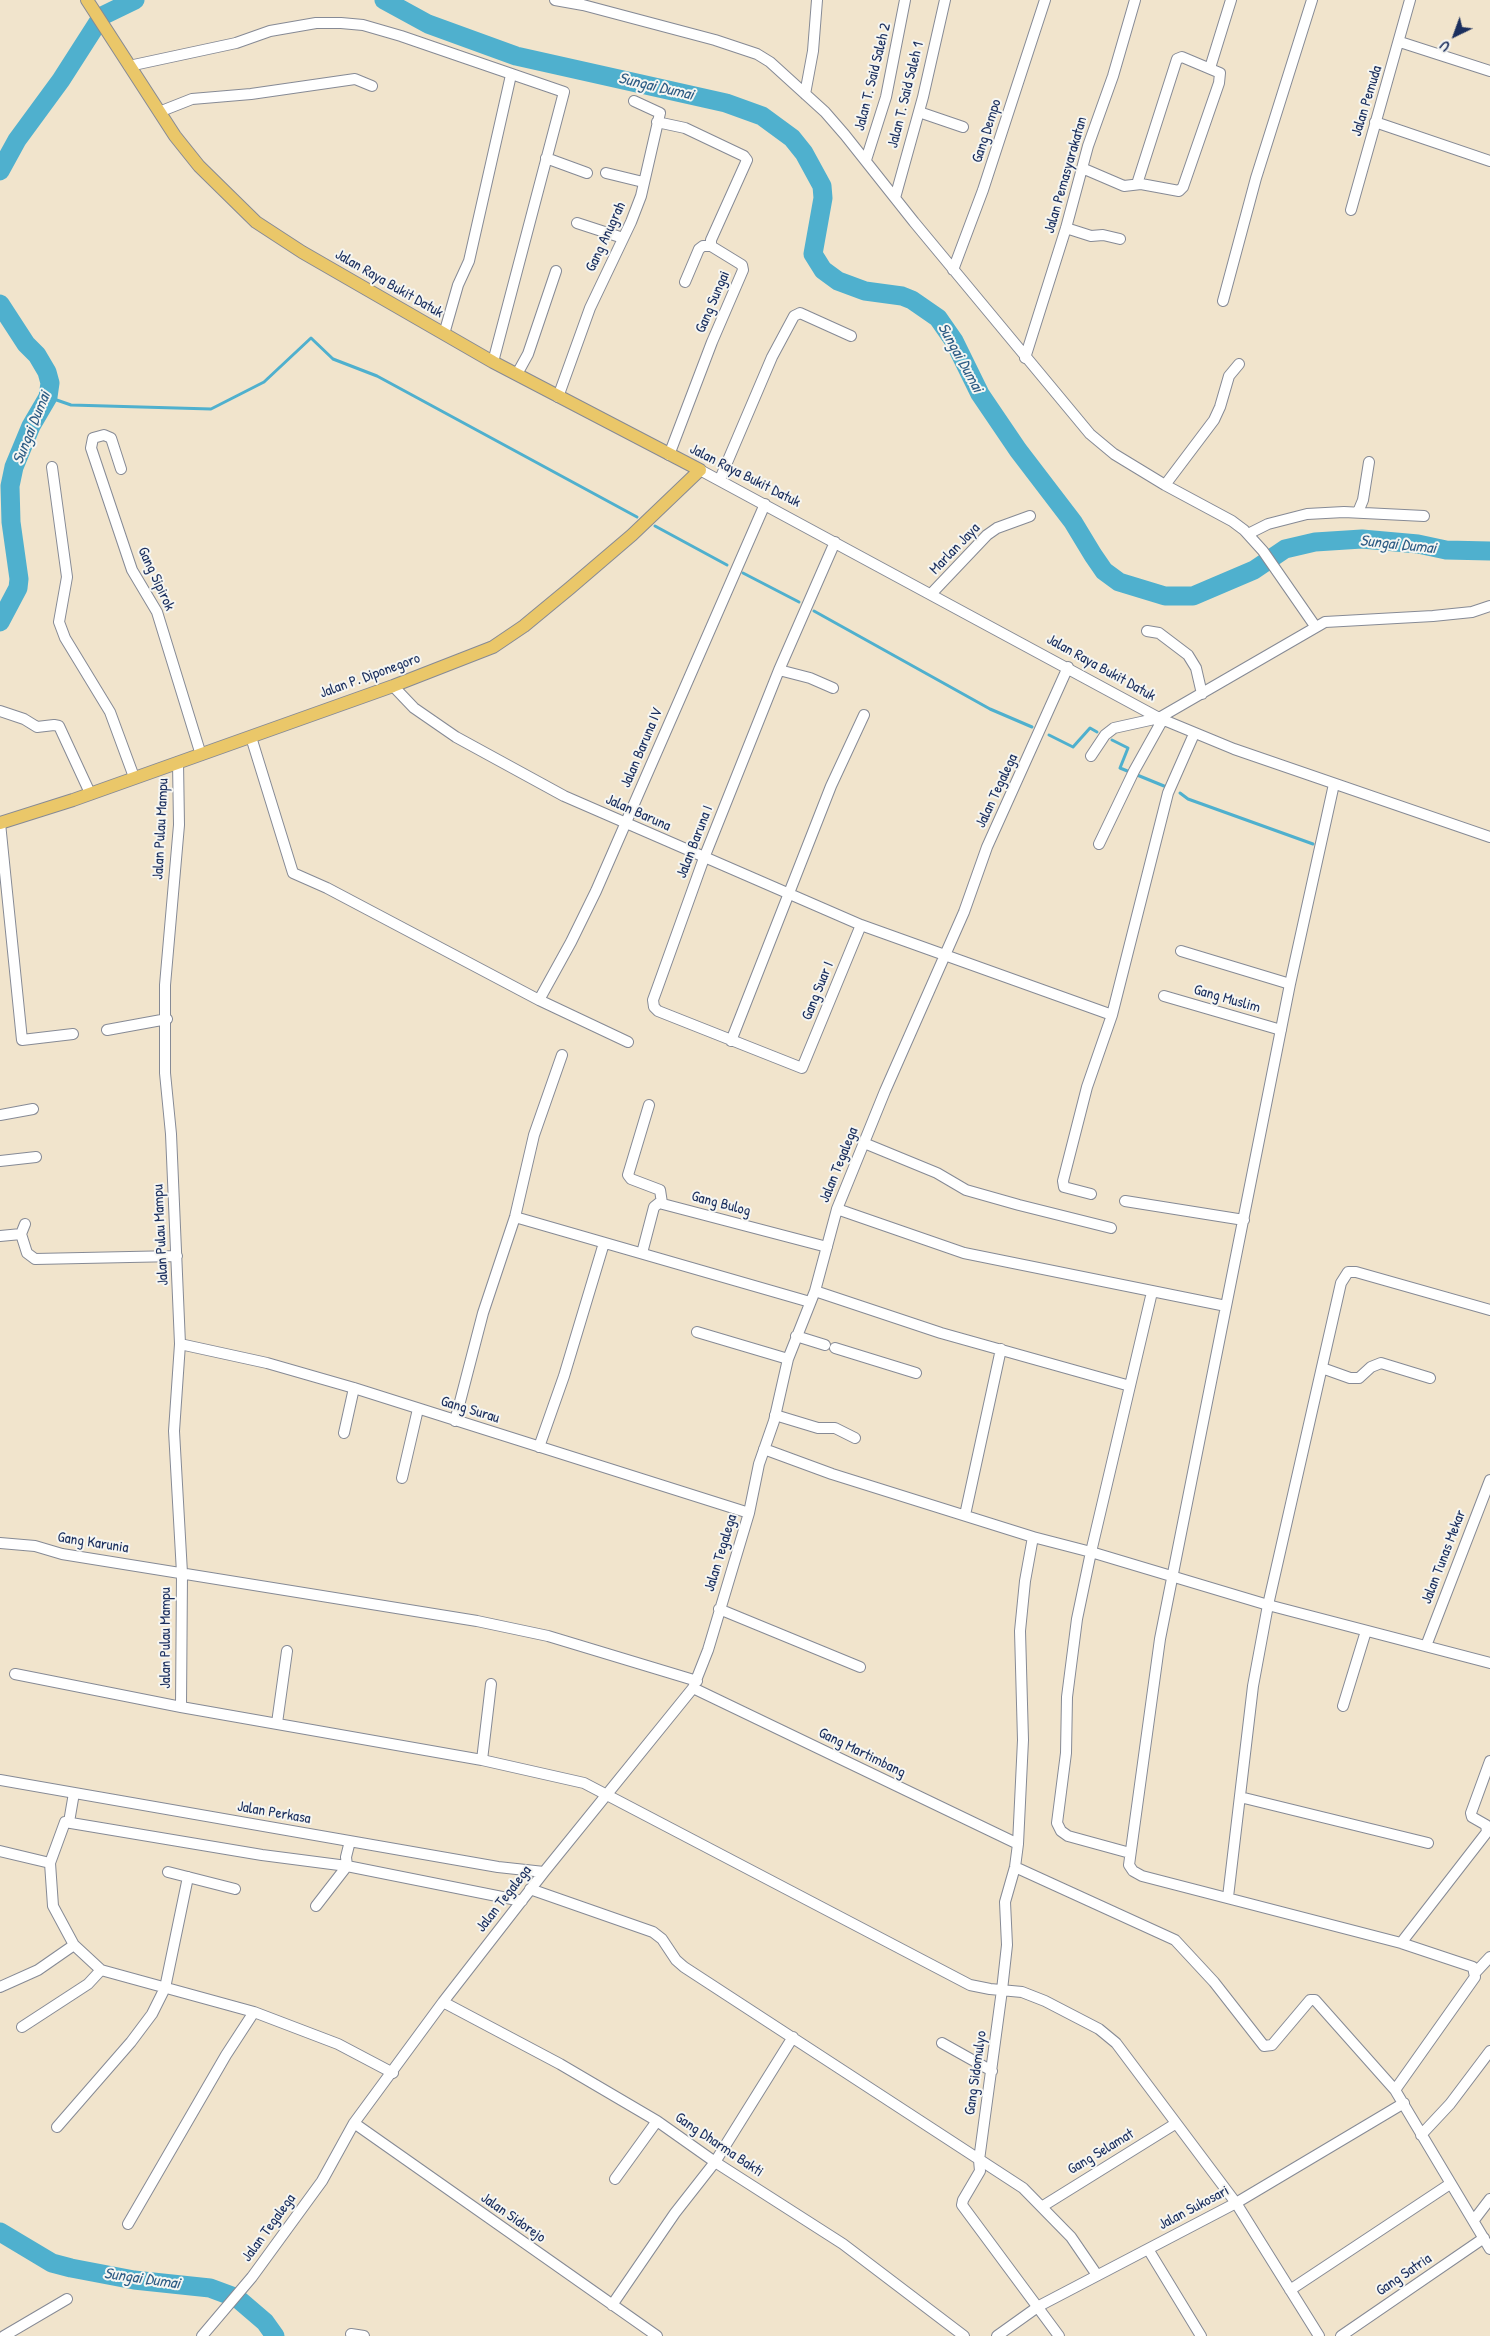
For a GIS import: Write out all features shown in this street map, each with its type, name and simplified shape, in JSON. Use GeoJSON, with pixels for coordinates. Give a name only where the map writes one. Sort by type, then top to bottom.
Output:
{"type":"FeatureCollection","features":[{"type":"Feature","properties":{"kind":"main road","name":"Jalan Raya Bukit Datuk"},"geometry":{"type":"LineString","coordinates":[[87,0],[159,112],[199,166],[256,222],[280,239],[493,362],[700,470]]}},
{"type":"Feature","properties":{"kind":"main road","name":"Jalan P. Diponegoro"},"geometry":{"type":"LineString","coordinates":[[0,823],[200,755],[393,686],[470,657],[508,638],[632,535],[700,470]]}},
{"type":"Feature","properties":{"kind":"street"},"geometry":{"type":"LineString","coordinates":[[555,0],[584,3],[757,54],[770,62],[825,112],[866,160],[953,270],[1016,344],[1025,358],[1090,434],[1114,454],[1165,485],[1232,521],[1248,534],[1263,551],[1315,626]]}},
{"type":"Feature","properties":{"kind":"street"},"geometry":{"type":"LineString","coordinates":[[805,94],[817,0]]}},
{"type":"Feature","properties":{"kind":"street","name":"Jalan T. Said Saleh 2"},"geometry":{"type":"LineString","coordinates":[[866,160],[886,97],[905,0]]}},
{"type":"Feature","properties":{"kind":"street","name":"Jalan T. Said Saleh 1"},"geometry":{"type":"LineString","coordinates":[[895,198],[919,112],[945,0]]}},
{"type":"Feature","properties":{"kind":"street","name":"Gang Dempo"},"geometry":{"type":"LineString","coordinates":[[953,270],[983,190],[1045,0]]}},
{"type":"Feature","properties":{"kind":"street","name":"Jalan Pemasyarakatan"},"geometry":{"type":"LineString","coordinates":[[1025,358],[1135,0]]}},
{"type":"Feature","properties":{"kind":"street"},"geometry":{"type":"LineString","coordinates":[[1210,68],[1231,0]]}},
{"type":"Feature","properties":{"kind":"street"},"geometry":{"type":"LineString","coordinates":[[1223,301],[1256,178],[1312,0]]}},
{"type":"Feature","properties":{"kind":"street","name":"Jalan Pemuda"},"geometry":{"type":"LineString","coordinates":[[1351,210],[1375,122],[1400,42],[1410,0]]}},
{"type":"Feature","properties":{"kind":"street"},"geometry":{"type":"LineString","coordinates":[[129,66],[236,43],[270,31],[316,22],[364,24],[511,75],[561,90],[565,94],[546,158],[493,362]]}},
{"type":"Feature","properties":{"kind":"street"},"geometry":{"type":"LineString","coordinates":[[1400,42],[1490,71]]}},
{"type":"Feature","properties":{"kind":"street"},"geometry":{"type":"LineString","coordinates":[[1082,168],[1124,186],[1137,184],[1179,191],[1183,188],[1219,83],[1220,73],[1182,58],[1177,59],[1137,184]]}},
{"type":"Feature","properties":{"kind":"street"},"geometry":{"type":"LineString","coordinates":[[444,334],[458,285],[469,261],[511,75]]}},
{"type":"Feature","properties":{"kind":"street"},"geometry":{"type":"LineString","coordinates":[[159,112],[192,99],[251,94],[355,79],[372,86]]}},
{"type":"Feature","properties":{"kind":"street"},"geometry":{"type":"LineString","coordinates":[[634,101],[659,112],[657,122],[685,128],[744,156],[747,160],[713,231],[711,246],[702,246],[685,282]]}},
{"type":"Feature","properties":{"kind":"street"},"geometry":{"type":"LineString","coordinates":[[919,112],[964,127]]}},
{"type":"Feature","properties":{"kind":"street","name":"Gang Anugrah"},"geometry":{"type":"LineString","coordinates":[[558,397],[590,308],[641,196],[657,122]]}},
{"type":"Feature","properties":{"kind":"street"},"geometry":{"type":"LineString","coordinates":[[1375,122],[1490,161]]}},
{"type":"Feature","properties":{"kind":"street"},"geometry":{"type":"LineString","coordinates":[[546,158],[587,173]]}},
{"type":"Feature","properties":{"kind":"street"},"geometry":{"type":"LineString","coordinates":[[606,173],[643,182]]}},
{"type":"Feature","properties":{"kind":"street"},"geometry":{"type":"LineString","coordinates":[[577,223],[623,238]]}},
{"type":"Feature","properties":{"kind":"street"},"geometry":{"type":"LineString","coordinates":[[1066,228],[1091,236],[1103,235],[1120,239]]}},
{"type":"Feature","properties":{"kind":"street","name":"Gang Sungai"},"geometry":{"type":"LineString","coordinates":[[669,455],[712,342],[743,270],[742,265],[711,246]]}},
{"type":"Feature","properties":{"kind":"street"},"geometry":{"type":"LineString","coordinates":[[517,374],[528,354],[556,271]]}},
{"type":"Feature","properties":{"kind":"street"},"geometry":{"type":"LineString","coordinates":[[720,480],[772,357],[794,316],[800,313],[851,336]]}},
{"type":"Feature","properties":{"kind":"street"},"geometry":{"type":"LineString","coordinates":[[1165,485],[1214,420],[1229,376],[1239,364]]}},
{"type":"Feature","properties":{"kind":"street","name":"Gang Sipirok"},"geometry":{"type":"LineString","coordinates":[[121,470],[111,438],[104,436],[93,438],[91,448],[132,570],[157,612],[200,755]]}},
{"type":"Feature","properties":{"kind":"street"},"geometry":{"type":"LineString","coordinates":[[1358,512],[1363,500],[1369,462]]}},
{"type":"Feature","properties":{"kind":"street"},"geometry":{"type":"LineString","coordinates":[[52,467],[67,578],[59,622],[65,638],[110,712],[134,777]]}},
{"type":"Feature","properties":{"kind":"street","name":"Jalan Raya Bukit Datuk"},"geometry":{"type":"LineString","coordinates":[[700,470],[1194,734],[1490,837]]}},
{"type":"Feature","properties":{"kind":"street","name":"Jalan Baruna IV"},"geometry":{"type":"LineString","coordinates":[[539,1000],[571,942],[626,824],[728,583],[765,504]]}},
{"type":"Feature","properties":{"kind":"street"},"geometry":{"type":"LineString","coordinates":[[1248,534],[1268,524],[1307,514],[1358,512],[1424,516]]}},
{"type":"Feature","properties":{"kind":"street","name":"Marlan Jaya"},"geometry":{"type":"LineString","coordinates":[[931,594],[987,535],[998,528],[1030,516]]}},
{"type":"Feature","properties":{"kind":"street","name":"Jalan Baruna I"},"geometry":{"type":"LineString","coordinates":[[802,1068],[658,1011],[654,1004],[657,989],[704,858],[779,670],[835,542]]}},
{"type":"Feature","properties":{"kind":"street"},"geometry":{"type":"LineString","coordinates":[[1092,756],[1105,736],[1114,728],[1161,718],[1294,642],[1315,626],[1334,620],[1433,616],[1472,612],[1490,606]]}},
{"type":"Feature","properties":{"kind":"street"},"geometry":{"type":"LineString","coordinates":[[1147,631],[1159,633],[1188,655],[1196,668],[1202,694]]}},
{"type":"Feature","properties":{"kind":"street","name":"Jalan Tegalega"},"geometry":{"type":"LineString","coordinates":[[202,2336],[211,2328],[252,2277],[322,2181],[354,2123],[393,2073],[443,2002],[530,1889],[695,1685],[749,1513],[788,1359],[815,1291],[837,1209],[946,955],[987,847],[1068,668]]}},
{"type":"Feature","properties":{"kind":"street"},"geometry":{"type":"LineString","coordinates":[[779,670],[810,678],[833,688]]}},
{"type":"Feature","properties":{"kind":"street","name":"Jalan Baruna"},"geometry":{"type":"LineString","coordinates":[[393,686],[423,714],[492,759],[549,790],[861,925],[1112,1016]]}},
{"type":"Feature","properties":{"kind":"street"},"geometry":{"type":"LineString","coordinates":[[0,711],[24,719],[37,727],[59,726],[90,793]]}},
{"type":"Feature","properties":{"kind":"street"},"geometry":{"type":"LineString","coordinates":[[731,1041],[831,786],[864,715]]}},
{"type":"Feature","properties":{"kind":"street"},"geometry":{"type":"LineString","coordinates":[[1099,844],[1161,718]]}},
{"type":"Feature","properties":{"kind":"street"},"geometry":{"type":"LineString","coordinates":[[1091,1194],[1064,1187],[1062,1184],[1082,1102],[1112,1016],[1168,793],[1194,734]]}},
{"type":"Feature","properties":{"kind":"street"},"geometry":{"type":"LineString","coordinates":[[251,737],[293,873],[327,888],[539,1000],[628,1042]]}},
{"type":"Feature","properties":{"kind":"street","name":"Jalan Pulau Mampu"},"geometry":{"type":"LineString","coordinates":[[178,762],[179,825],[165,985],[167,1018],[165,1073],[171,1134],[180,1344],[174,1431],[182,1573],[181,1706]]}},
{"type":"Feature","properties":{"kind":"street"},"geometry":{"type":"LineString","coordinates":[[1334,784],[1280,1030],[1244,1220],[1208,1387],[1160,1639],[1130,1853],[1130,1868],[1142,1876],[1400,1942],[1469,1964],[1475,1973]]}},
{"type":"Feature","properties":{"kind":"street"},"geometry":{"type":"LineString","coordinates":[[0,823],[22,1040],[73,1034]]}},
{"type":"Feature","properties":{"kind":"street","name":"Gang Suar I"},"geometry":{"type":"LineString","coordinates":[[802,1068],[861,925]]}},
{"type":"Feature","properties":{"kind":"street"},"geometry":{"type":"LineString","coordinates":[[1181,951],[1290,984]]}},
{"type":"Feature","properties":{"kind":"street","name":"Gang Muslim"},"geometry":{"type":"LineString","coordinates":[[1164,996],[1280,1030]]}},
{"type":"Feature","properties":{"kind":"street"},"geometry":{"type":"LineString","coordinates":[[108,1030],[167,1018]]}},
{"type":"Feature","properties":{"kind":"street"},"geometry":{"type":"LineString","coordinates":[[455,1421],[483,1313],[515,1217],[534,1135],[562,1055]]}},
{"type":"Feature","properties":{"kind":"street"},"geometry":{"type":"LineString","coordinates":[[642,1253],[654,1207],[662,1203],[660,1190],[631,1179],[628,1174],[649,1105]]}},
{"type":"Feature","properties":{"kind":"street"},"geometry":{"type":"LineString","coordinates":[[0,1115],[32,1109]]}},
{"type":"Feature","properties":{"kind":"street"},"geometry":{"type":"LineString","coordinates":[[864,1143],[937,1173],[966,1190],[1000,1198],[1019,1206],[1111,1228]]}},
{"type":"Feature","properties":{"kind":"street"},"geometry":{"type":"LineString","coordinates":[[0,1161],[36,1157]]}},
{"type":"Feature","properties":{"kind":"street"},"geometry":{"type":"LineString","coordinates":[[1125,1201],[1244,1220]]}},
{"type":"Feature","properties":{"kind":"street","name":"Gang Bulog"},"geometry":{"type":"LineString","coordinates":[[662,1203],[827,1247]]}},
{"type":"Feature","properties":{"kind":"street"},"geometry":{"type":"LineString","coordinates":[[837,1209],[964,1254],[1226,1306]]}},
{"type":"Feature","properties":{"kind":"street"},"geometry":{"type":"LineString","coordinates":[[515,1217],[810,1302]]}},
{"type":"Feature","properties":{"kind":"street"},"geometry":{"type":"LineString","coordinates":[[24,1224],[21,1234],[30,1258],[40,1260],[177,1256]]}},
{"type":"Feature","properties":{"kind":"street"},"geometry":{"type":"LineString","coordinates":[[0,1236],[21,1234]]}},
{"type":"Feature","properties":{"kind":"street"},"geometry":{"type":"LineString","coordinates":[[539,1447],[564,1376],[604,1243]]}},
{"type":"Feature","properties":{"kind":"street"},"geometry":{"type":"LineString","coordinates":[[1228,1897],[1253,1686],[1268,1605],[1341,1283],[1348,1272],[1365,1275],[1490,1310]]}},
{"type":"Feature","properties":{"kind":"street"},"geometry":{"type":"LineString","coordinates":[[815,1291],[941,1332],[1130,1386]]}},
{"type":"Feature","properties":{"kind":"street"},"geometry":{"type":"LineString","coordinates":[[1130,1853],[1068,1836],[1061,1831],[1057,1823],[1066,1753],[1067,1697],[1077,1620],[1091,1552],[1152,1292]]}},
{"type":"Feature","properties":{"kind":"street"},"geometry":{"type":"LineString","coordinates":[[697,1332],[788,1359]]}},
{"type":"Feature","properties":{"kind":"street"},"geometry":{"type":"LineString","coordinates":[[796,1336],[825,1345]]}},
{"type":"Feature","properties":{"kind":"street","name":"Gang Surau"},"geometry":{"type":"LineString","coordinates":[[180,1344],[267,1363],[354,1388],[418,1410],[749,1513]]}},
{"type":"Feature","properties":{"kind":"street"},"geometry":{"type":"LineString","coordinates":[[835,1348],[916,1373]]}},
{"type":"Feature","properties":{"kind":"street"},"geometry":{"type":"LineString","coordinates":[[965,1515],[1001,1349]]}},
{"type":"Feature","properties":{"kind":"street"},"geometry":{"type":"LineString","coordinates":[[1322,1368],[1350,1378],[1359,1378],[1371,1367],[1381,1363],[1430,1378]]}},
{"type":"Feature","properties":{"kind":"street"},"geometry":{"type":"LineString","coordinates":[[344,1433],[354,1388]]}},
{"type":"Feature","properties":{"kind":"street"},"geometry":{"type":"LineString","coordinates":[[402,1478],[418,1410]]}},
{"type":"Feature","properties":{"kind":"street"},"geometry":{"type":"LineString","coordinates":[[775,1415],[818,1428],[835,1428],[855,1438]]}},
{"type":"Feature","properties":{"kind":"street"},"geometry":{"type":"LineString","coordinates":[[764,1449],[908,1500],[965,1515],[1033,1537],[1091,1552],[1268,1605],[1490,1663]]}},
{"type":"Feature","properties":{"kind":"street","name":"Jalan Tunas Mekar"},"geometry":{"type":"LineString","coordinates":[[1426,1646],[1490,1480]]}},
{"type":"Feature","properties":{"kind":"street","name":"Gang Sidomulyo"},"geometry":{"type":"LineString","coordinates":[[1033,1537],[1019,1648],[1023,1740],[1018,1844],[1015,1867],[1006,1902],[1007,1945],[979,2160],[980,2171],[963,2200],[963,2209],[1038,2306]]}},
{"type":"Feature","properties":{"kind":"street","name":"Gang Karunia"},"geometry":{"type":"LineString","coordinates":[[0,1543],[35,1546],[62,1554],[503,1626],[548,1636],[695,1685]]}},
{"type":"Feature","properties":{"kind":"street"},"geometry":{"type":"LineString","coordinates":[[719,1609],[860,1667]]}},
{"type":"Feature","properties":{"kind":"street"},"geometry":{"type":"LineString","coordinates":[[1343,1706],[1366,1631]]}},
{"type":"Feature","properties":{"kind":"street"},"geometry":{"type":"LineString","coordinates":[[277,1723],[287,1651]]}},
{"type":"Feature","properties":{"kind":"street"},"geometry":{"type":"LineString","coordinates":[[15,1674],[482,1760],[584,1783],[970,1985],[1034,1995],[1107,2035],[1116,2043],[1236,2203],[1319,2336]]}},
{"type":"Feature","properties":{"kind":"street"},"geometry":{"type":"LineString","coordinates":[[482,1760],[491,1684]]}},
{"type":"Feature","properties":{"kind":"street","name":"Gang Martimbang"},"geometry":{"type":"LineString","coordinates":[[695,1685],[1018,1844]]}},
{"type":"Feature","properties":{"kind":"street"},"geometry":{"type":"LineString","coordinates":[[1400,1942],[1487,1832],[1486,1825],[1472,1817],[1471,1813],[1490,1761]]}},
{"type":"Feature","properties":{"kind":"street","name":"Jalan Perkasa"},"geometry":{"type":"LineString","coordinates":[[0,1780],[498,1867],[544,1872]]}},
{"type":"Feature","properties":{"kind":"street"},"geometry":{"type":"LineString","coordinates":[[69,1822],[74,1793]]}},
{"type":"Feature","properties":{"kind":"street"},"geometry":{"type":"LineString","coordinates":[[1240,1797],[1428,1844]]}},
{"type":"Feature","properties":{"kind":"street"},"geometry":{"type":"LineString","coordinates":[[393,2073],[338,2044],[254,2012],[101,1970],[74,1945],[53,1906],[50,1863],[65,1822],[262,1856],[347,1866],[522,1901]]}},
{"type":"Feature","properties":{"kind":"street"},"geometry":{"type":"LineString","coordinates":[[316,1906],[347,1866],[346,1857],[350,1841]]}},
{"type":"Feature","properties":{"kind":"street"},"geometry":{"type":"LineString","coordinates":[[0,1851],[50,1863]]}},
{"type":"Feature","properties":{"kind":"street"},"geometry":{"type":"LineString","coordinates":[[1015,1867],[1175,1940],[1214,1982],[1264,2046],[1272,2045],[1310,2000],[1316,2000],[1395,2090],[1490,2249]]}},
{"type":"Feature","properties":{"kind":"street"},"geometry":{"type":"LineString","coordinates":[[168,1872],[235,1890]]}},
{"type":"Feature","properties":{"kind":"street"},"geometry":{"type":"LineString","coordinates":[[57,2127],[131,2042],[152,2014],[165,1988],[188,1877]]}},
{"type":"Feature","properties":{"kind":"street"},"geometry":{"type":"LineString","coordinates":[[530,1889],[653,1932],[662,1939],[679,1963],[1023,2188],[1043,2206],[1071,2237],[1097,2275]]}},
{"type":"Feature","properties":{"kind":"street"},"geometry":{"type":"LineString","coordinates":[[0,1987],[38,1970],[74,1945]]}},
{"type":"Feature","properties":{"kind":"street"},"geometry":{"type":"LineString","coordinates":[[1395,2090],[1458,2002],[1475,1973],[1490,1957]]}},
{"type":"Feature","properties":{"kind":"street"},"geometry":{"type":"LineString","coordinates":[[22,2028],[88,1984],[101,1970]]}},
{"type":"Feature","properties":{"kind":"street","name":"Gang Dharma Bakti"},"geometry":{"type":"LineString","coordinates":[[443,2002],[560,2064],[657,2121],[715,2162],[842,2244],[964,2336]]}},
{"type":"Feature","properties":{"kind":"street"},"geometry":{"type":"LineString","coordinates":[[128,2224],[226,2055],[254,2012]]}},
{"type":"Feature","properties":{"kind":"street"},"geometry":{"type":"LineString","coordinates":[[612,2305],[675,2213],[715,2162],[793,2037]]}},
{"type":"Feature","properties":{"kind":"street"},"geometry":{"type":"LineString","coordinates":[[942,2042],[992,2071]]}},
{"type":"Feature","properties":{"kind":"street"},"geometry":{"type":"LineString","coordinates":[[1421,2135],[1450,2104],[1490,2051]]}},
{"type":"Feature","properties":{"kind":"street","name":"Jalan Sukosari"},"geometry":{"type":"LineString","coordinates":[[997,2336],[1038,2306],[1236,2203],[1404,2103]]}},
{"type":"Feature","properties":{"kind":"street"},"geometry":{"type":"LineString","coordinates":[[615,2179],[657,2121]]}},
{"type":"Feature","properties":{"kind":"street","name":"Jalan Sidorejo"},"geometry":{"type":"LineString","coordinates":[[354,2123],[657,2336]]}},
{"type":"Feature","properties":{"kind":"street","name":"Gang Selamat"},"geometry":{"type":"LineString","coordinates":[[1043,2206],[1175,2124]]}},
{"type":"Feature","properties":{"kind":"street"},"geometry":{"type":"LineString","coordinates":[[1290,2290],[1450,2184]]}},
{"type":"Feature","properties":{"kind":"street"},"geometry":{"type":"LineString","coordinates":[[1474,2220],[1490,2199]]}},
{"type":"Feature","properties":{"kind":"street","name":"Gang Satria"},"geometry":{"type":"LineString","coordinates":[[1340,2336],[1484,2238]]}},
{"type":"Feature","properties":{"kind":"street"},"geometry":{"type":"LineString","coordinates":[[1148,2249],[1201,2336]]}},
{"type":"Feature","properties":{"kind":"street"},"geometry":{"type":"LineString","coordinates":[[4,2336],[67,2299]]}},
{"type":"Feature","properties":{"kind":"street"},"geometry":{"type":"LineString","coordinates":[[1038,2306],[1059,2336]]}},
{"type":"Feature","properties":{"kind":"street"},"geometry":{"type":"LineString","coordinates":[[351,2334],[364,2336]]}},
{"type":"Feature","properties":{"kind":"waterway","name":"Sungai Dumai"},"geometry":{"type":"LineString","coordinates":[[0,171],[17,140],[61,80],[102,16],[135,0]]}},
{"type":"Feature","properties":{"kind":"waterway","name":"Sungai Dumai"},"geometry":{"type":"LineString","coordinates":[[384,0],[428,24],[516,56],[726,103],[762,116],[792,138],[804,153],[822,186],[823,198],[813,254],[823,270],[838,281],[865,291],[902,296],[912,300],[938,318],[954,341],[980,394],[1018,450],[1073,522],[1104,571],[1119,582],[1165,596],[1193,596],[1254,570],[1285,549],[1315,542],[1362,539],[1418,544],[1446,550],[1490,551]]}},
{"type":"Feature","properties":{"kind":"waterway","name":"Sungai Dumai"},"geometry":{"type":"LineString","coordinates":[[0,304],[26,344],[37,355],[47,372],[50,383],[48,397],[31,426],[14,467],[10,486],[11,522],[19,579],[18,588],[0,622]]}},
{"type":"Feature","properties":{"kind":"waterway"},"geometry":{"type":"LineString","coordinates":[[48,397],[71,405],[211,409],[264,382],[311,338],[333,359],[377,376],[637,517]]}},
{"type":"Feature","properties":{"kind":"waterway"},"geometry":{"type":"LineString","coordinates":[[655,526],[727,565]]}},
{"type":"Feature","properties":{"kind":"waterway"},"geometry":{"type":"LineString","coordinates":[[743,573],[799,602]]}},
{"type":"Feature","properties":{"kind":"waterway"},"geometry":{"type":"LineString","coordinates":[[814,611],[990,709],[1032,727]]}},
{"type":"Feature","properties":{"kind":"waterway"},"geometry":{"type":"LineString","coordinates":[[1049,735],[1073,747],[1090,728],[1097,732]]}},
{"type":"Feature","properties":{"kind":"waterway"},"geometry":{"type":"LineString","coordinates":[[1112,740],[1128,748],[1120,768],[1164,786]]}},
{"type":"Feature","properties":{"kind":"waterway"},"geometry":{"type":"LineString","coordinates":[[1180,793],[1188,799],[1313,844]]}},
{"type":"Feature","properties":{"kind":"waterway","name":"Sungai Dumai"},"geometry":{"type":"LineString","coordinates":[[0,2232],[52,2263],[134,2280],[210,2288],[237,2298],[265,2322],[275,2336]]}}]}
